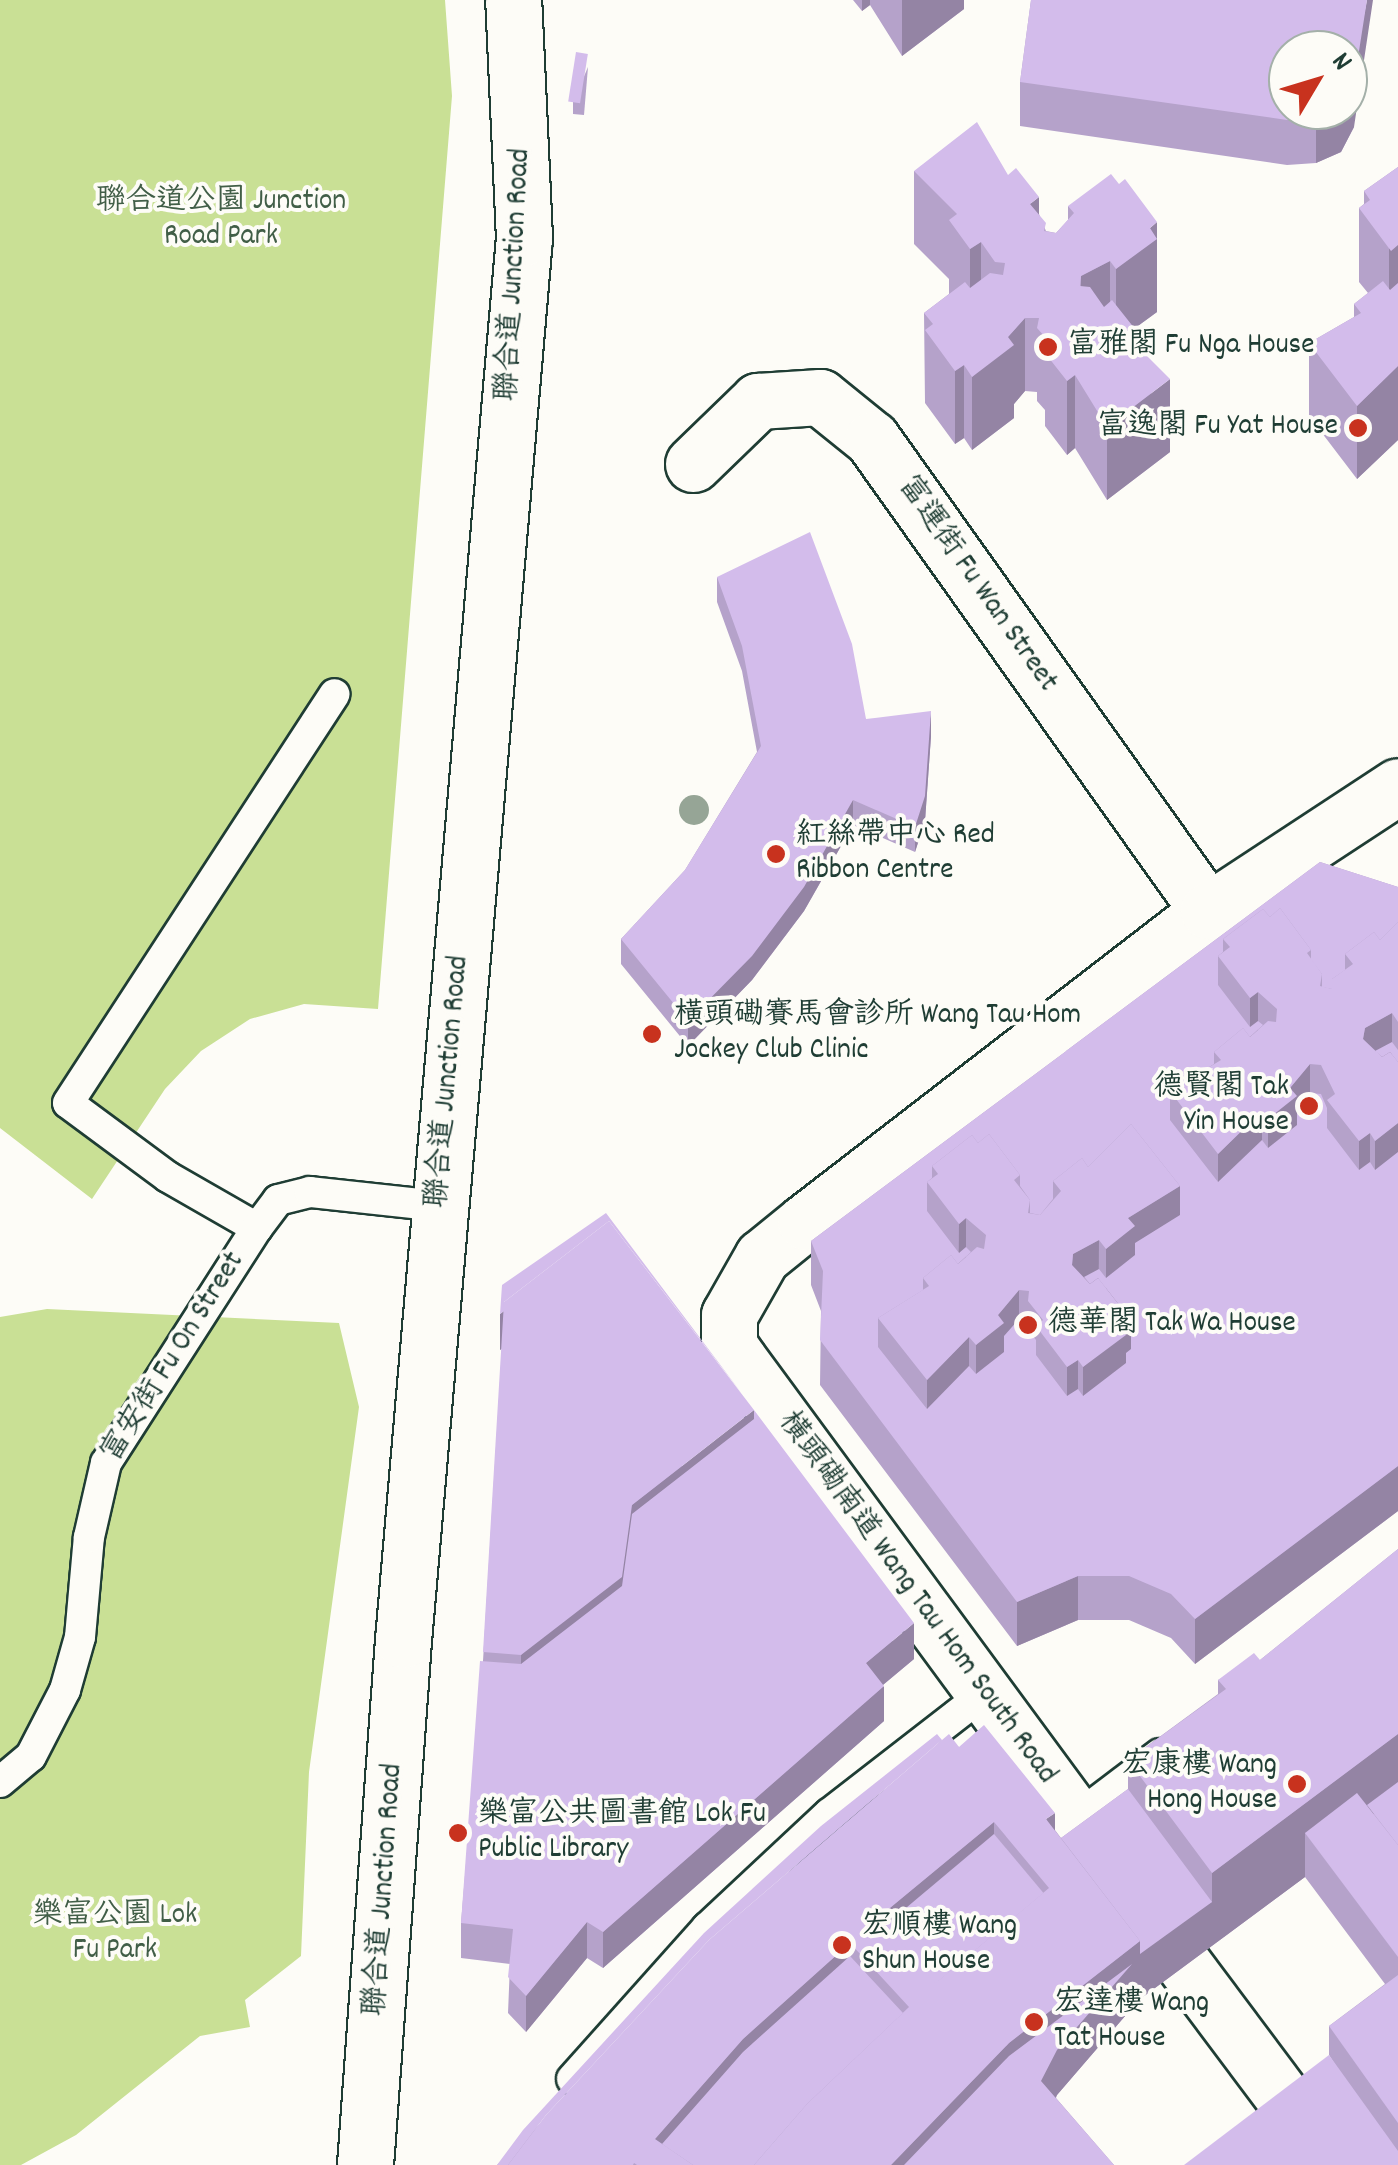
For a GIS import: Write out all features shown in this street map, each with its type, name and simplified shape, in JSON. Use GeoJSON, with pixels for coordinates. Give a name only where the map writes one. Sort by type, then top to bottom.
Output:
{"type":"FeatureCollection","features":[{"type":"Feature","properties":{"kind":"street","name":"聯合道 Junction Road"},"geometry":{"type":"LineString","coordinates":[[366,2165],[440,1206],[524,238],[513,0]]}},
{"type":"Feature","properties":{"kind":"street","name":"富運街 Fu Wan Street"},"geometry":{"type":"LineString","coordinates":[[693,464],[758,401],[820,397],[872,439],[1208,911]]}},
{"type":"Feature","properties":{"kind":"street"},"geometry":{"type":"LineString","coordinates":[[1208,911],[1397,790]]}},
{"type":"Feature","properties":{"kind":"street","name":"橫頭磡南道 Wang Tau Hom South Road"},"geometry":{"type":"LineString","coordinates":[[1090,1835],[728,1361],[729,1315],[762,1257],[1208,911]]}},
{"type":"Feature","properties":{"kind":"street"},"geometry":{"type":"LineString","coordinates":[[1186,1966],[1301,2121]]}},
{"type":"Feature","properties":{"kind":"lane"},"geometry":{"type":"LineString","coordinates":[[256,1228],[168,1177],[68,1103],[335,694]]}},
{"type":"Feature","properties":{"kind":"lane","name":"富安街 Fu On Street"},"geometry":{"type":"LineString","coordinates":[[0,1782],[32,1756],[66,1690],[80,1637],[88,1538],[106,1463],[256,1228],[278,1200],[310,1192],[440,1206]]}},
{"type":"Feature","properties":{"kind":"lane"},"geometry":{"type":"LineString","coordinates":[[549,2104],[706,1928],[829,1814],[985,1693]]}},
{"type":"Feature","properties":{"kind":"lane"},"geometry":{"type":"LineString","coordinates":[[1090,1835],[1181,1738]]}},
{"type":"Feature","properties":{"kind":"green space","name":"聯合道公園 Junction Road Park"},"geometry":{"type":"Polygon","coordinates":[[[0,0],[445,0],[452,96],[378,1009],[304,1004],[250,1019],[201,1051],[165,1089],[92,1199],[0,1128],[0,0]]]}},
{"type":"Feature","properties":{"kind":"green space","name":"樂富公園 Lok Fu Park"},"geometry":{"type":"Polygon","coordinates":[[[47,1309],[339,1323],[359,1407],[309,1772],[301,1956],[245,2000],[250,2027],[200,2036],[76,2135],[21,2165],[0,2165],[0,1317],[47,1309]]]}},
{"type":"Feature","properties":{"kind":"building"},"geometry":{"type":"Polygon","coordinates":[[[1031,0],[1367,0],[1362,30],[1268,30],[1268,117],[1020,82],[1031,0]]]}},
{"type":"Feature","properties":{"kind":"building"},"geometry":{"type":"Polygon","coordinates":[[[576,52],[588,54],[580,103],[568,101],[576,52]]]}},
{"type":"Feature","properties":{"kind":"building"},"geometry":{"type":"Polygon","coordinates":[[[977,122],[1008,175],[1016,168],[1039,197],[1030,204],[1046,223],[1044,231],[1056,233],[1074,213],[1068,206],[1111,174],[1119,184],[1125,179],[1157,222],[1150,228],[1157,239],[1116,269],[1110,261],[1081,276],[1080,286],[1090,287],[1104,307],[1112,300],[1135,329],[1127,336],[1170,379],[1107,427],[1075,375],[1067,381],[1045,353],[1053,346],[1037,328],[1039,318],[1025,318],[1008,337],[1014,345],[972,377],[964,365],[955,371],[925,330],[933,324],[924,313],[965,282],[970,288],[990,273],[1003,275],[1005,263],[995,262],[981,242],[970,249],[949,220],[957,214],[914,171],[977,122]]]}},
{"type":"Feature","properties":{"kind":"building"},"geometry":{"type":"Polygon","coordinates":[[[1398,167],[1398,245],[1391,251],[1359,208],[1370,200],[1364,191],[1398,167]]]}},
{"type":"Feature","properties":{"kind":"building"},"geometry":{"type":"Polygon","coordinates":[[[1383,281],[1390,290],[1398,283],[1398,366],[1357,406],[1309,343],[1361,313],[1354,304],[1383,281]]]}},
{"type":"Feature","properties":{"kind":"building"},"geometry":{"type":"Polygon","coordinates":[[[810,532],[852,644],[866,719],[931,711],[925,796],[915,827],[853,800],[804,887],[752,956],[688,1021],[621,939],[685,870],[761,746],[742,646],[717,577],[810,532]]]}},
{"type":"Feature","properties":{"kind":"building"},"geometry":{"type":"Polygon","coordinates":[[[1320,862],[1398,887],[1398,922],[1380,940],[1374,932],[1345,954],[1345,970],[1332,979],[1332,989],[1322,987],[1322,974],[1311,960],[1311,950],[1280,908],[1270,917],[1263,909],[1223,939],[1223,952],[1218,956],[1218,985],[1250,1027],[1258,1021],[1263,1025],[1250,1037],[1243,1028],[1214,1052],[1214,1064],[1170,1091],[1170,1120],[1218,1182],[1262,1140],[1268,1148],[1297,1125],[1297,1108],[1310,1093],[1321,1094],[1327,1108],[1327,1128],[1359,1170],[1370,1162],[1375,1170],[1398,1152],[1398,1466],[1195,1619],[1171,1594],[1129,1576],[1078,1576],[1017,1602],[820,1340],[823,1271],[811,1241],[1320,862]],[[1131,1124],[1088,1167],[1082,1158],[1053,1181],[1053,1199],[1040,1215],[1030,1213],[1030,1200],[1020,1186],[1020,1175],[989,1134],[978,1143],[972,1135],[932,1166],[932,1178],[927,1182],[927,1211],[959,1253],[966,1247],[971,1252],[958,1264],[951,1255],[923,1278],[923,1290],[878,1318],[878,1347],[927,1409],[969,1366],[976,1374],[1004,1352],[1004,1336],[1019,1319],[1028,1320],[1028,1330],[1036,1340],[1036,1355],[1067,1396],[1078,1389],[1083,1396],[1126,1363],[1126,1353],[1131,1349],[1131,1320],[1098,1278],[1090,1284],[1084,1277],[1099,1269],[1106,1278],[1135,1255],[1135,1243],[1180,1215],[1180,1186],[1131,1124]]]}},
{"type":"Feature","properties":{"kind":"building"},"geometry":{"type":"Polygon","coordinates":[[[1280,908],[1311,950],[1307,953],[1322,974],[1320,986],[1332,989],[1332,979],[1353,964],[1345,954],[1374,932],[1380,940],[1398,922],[1398,1022],[1392,1013],[1365,1028],[1363,1039],[1382,1057],[1390,1052],[1398,1062],[1398,1123],[1375,1141],[1370,1133],[1359,1141],[1327,1100],[1335,1094],[1321,1065],[1310,1064],[1290,1088],[1297,1096],[1268,1119],[1262,1111],[1218,1154],[1170,1091],[1221,1060],[1214,1052],[1243,1028],[1250,1037],[1268,1021],[1276,1022],[1277,1009],[1258,992],[1250,998],[1218,956],[1230,947],[1223,939],[1263,909],[1270,917],[1280,908]]]}},
{"type":"Feature","properties":{"kind":"building"},"geometry":{"type":"Polygon","coordinates":[[[1392,1042],[1398,1050],[1398,1062],[1390,1052],[1382,1057],[1375,1051],[1392,1042]]]}},
{"type":"Feature","properties":{"kind":"building"},"geometry":{"type":"Polygon","coordinates":[[[1131,1124],[1180,1186],[1128,1218],[1135,1226],[1106,1249],[1099,1240],[1073,1254],[1072,1265],[1090,1284],[1098,1278],[1131,1320],[1121,1328],[1126,1335],[1083,1367],[1078,1360],[1067,1367],[1036,1326],[1043,1320],[1028,1301],[1029,1291],[1019,1290],[998,1315],[1004,1323],[976,1345],[969,1337],[927,1380],[878,1318],[929,1286],[923,1278],[951,1255],[958,1264],[977,1247],[984,1249],[986,1235],[966,1218],[959,1224],[927,1182],[938,1174],[932,1166],[972,1135],[978,1143],[989,1134],[1020,1175],[1014,1180],[1030,1200],[1028,1213],[1040,1215],[1061,1191],[1053,1181],[1082,1158],[1088,1167],[1131,1124]]]}},
{"type":"Feature","properties":{"kind":"building"},"geometry":{"type":"Polygon","coordinates":[[[606,1213],[743,1395],[609,1221],[504,1302],[500,1314],[502,1285],[606,1213]]]}},
{"type":"Feature","properties":{"kind":"building"},"geometry":{"type":"Polygon","coordinates":[[[609,1221],[754,1410],[632,1505],[622,1577],[521,1655],[483,1652],[504,1302],[609,1221]]]}},
{"type":"Feature","properties":{"kind":"building"},"geometry":{"type":"Polygon","coordinates":[[[754,1410],[914,1623],[866,1663],[884,1686],[603,1932],[587,1922],[526,1996],[508,1977],[513,1929],[461,1923],[480,1661],[521,1664],[622,1586],[632,1514],[754,1419],[754,1410]]]}},
{"type":"Feature","properties":{"kind":"building"},"geometry":{"type":"Polygon","coordinates":[[[1398,1549],[1398,1734],[1212,1873],[1128,1760],[1226,1689],[1218,1680],[1254,1653],[1260,1660],[1398,1549]]]}},
{"type":"Feature","properties":{"kind":"building"},"geometry":{"type":"Polygon","coordinates":[[[984,1725],[1055,1813],[1046,1819],[1140,1941],[1009,2043],[891,2165],[754,2165],[807,2104],[909,2007],[850,1943],[743,2039],[655,2139],[693,2165],[508,2165],[546,2115],[709,1940],[949,1734],[959,1747],[984,1725]],[[994,1822],[879,1917],[938,1981],[1049,1888],[994,1822]]]}},
{"type":"Feature","properties":{"kind":"building"},"geometry":{"type":"Polygon","coordinates":[[[937,1734],[942,1740],[709,1940],[546,2115],[508,2165],[497,2165],[523,2130],[704,1933],[821,1826],[937,1734]]]}},
{"type":"Feature","properties":{"kind":"building"},"geometry":{"type":"Polygon","coordinates":[[[1398,1782],[1398,1845],[1367,1805],[1398,1782]]]}},
{"type":"Feature","properties":{"kind":"building"},"geometry":{"type":"Polygon","coordinates":[[[1128,1789],[1212,1902],[1140,1954],[1140,1941],[1061,1838],[1128,1789]]]}},
{"type":"Feature","properties":{"kind":"building"},"geometry":{"type":"Polygon","coordinates":[[[1357,1793],[1398,1845],[1398,1957],[1305,1833],[1357,1793]]]}},
{"type":"Feature","properties":{"kind":"building"},"geometry":{"type":"Polygon","coordinates":[[[994,1834],[1043,1893],[935,1984],[886,1925],[994,1834]]]}},
{"type":"Feature","properties":{"kind":"building"},"geometry":{"type":"Polygon","coordinates":[[[850,1956],[903,2013],[807,2104],[754,2165],[693,2165],[662,2144],[743,2052],[850,1956]]]}},
{"type":"Feature","properties":{"kind":"building"},"geometry":{"type":"Polygon","coordinates":[[[1132,1964],[1057,2050],[1041,2081],[1114,2165],[904,2165],[1009,2056],[1132,1964]]]}},
{"type":"Feature","properties":{"kind":"building"},"geometry":{"type":"Polygon","coordinates":[[[1398,1975],[1398,2123],[1329,2026],[1398,1975]]]}},
{"type":"Feature","properties":{"kind":"building"},"geometry":{"type":"Polygon","coordinates":[[[1329,2055],[1398,2151],[1398,2165],[1184,2165],[1329,2055]]]}},
{"type":"Feature","properties":{"kind":"place","name":"富雅閣 Fu Nga House"},"geometry":{"type":"Point","coordinates":[1048,347]}},
{"type":"Feature","properties":{"kind":"place","name":"富逸閣 Fu Yat House"},"geometry":{"type":"Point","coordinates":[1358,428]}},
{"type":"Feature","properties":{"kind":"place","name":"紅絲帶中心 Red Ribbon Centre"},"geometry":{"type":"Point","coordinates":[776,854]}},
{"type":"Feature","properties":{"kind":"place","name":"橫頭磡賽馬會診所 Wang Tau Hom Jockey Club Clinic"},"geometry":{"type":"Point","coordinates":[652,1034]}},
{"type":"Feature","properties":{"kind":"place","name":"德賢閣 Tak Yin House"},"geometry":{"type":"Point","coordinates":[1309,1106]}},
{"type":"Feature","properties":{"kind":"place","name":"德華閣 Tak Wa House"},"geometry":{"type":"Point","coordinates":[1028,1325]}},
{"type":"Feature","properties":{"kind":"place","name":"宏康樓 Wang Hong House"},"geometry":{"type":"Point","coordinates":[1297,1784]}},
{"type":"Feature","properties":{"kind":"place","name":"樂富公共圖書館 Lok Fu Public Library"},"geometry":{"type":"Point","coordinates":[458,1833]}},
{"type":"Feature","properties":{"kind":"place","name":"宏順樓 Wang Shun House"},"geometry":{"type":"Point","coordinates":[842,1945]}},
{"type":"Feature","properties":{"kind":"place","name":"宏達樓 Wang Tat House"},"geometry":{"type":"Point","coordinates":[1034,2022]}}]}
